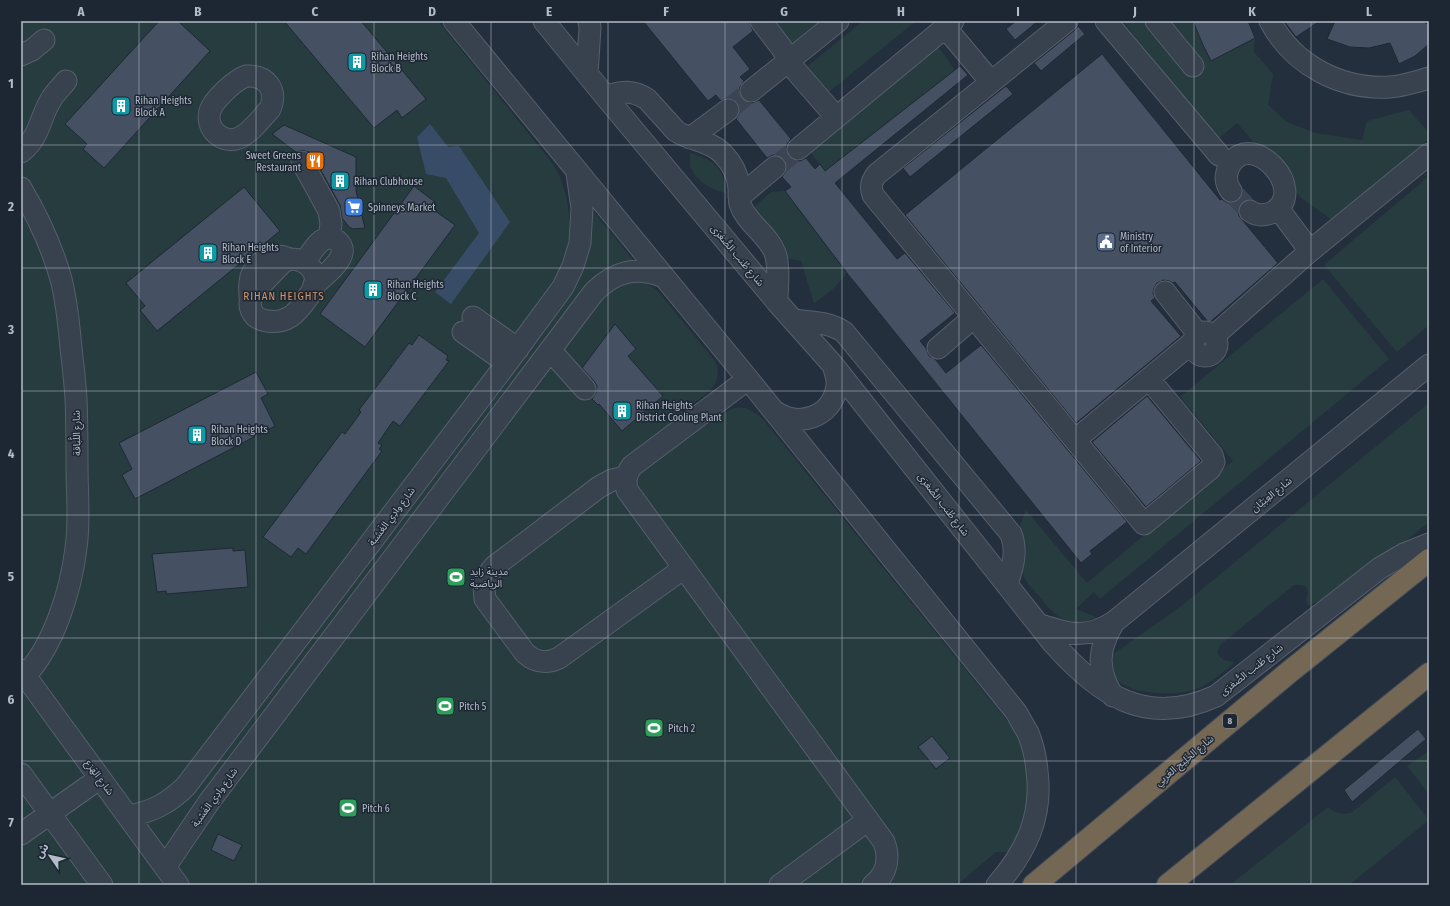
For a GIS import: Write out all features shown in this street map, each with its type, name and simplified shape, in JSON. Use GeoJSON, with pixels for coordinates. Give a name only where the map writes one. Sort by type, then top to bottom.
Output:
{"type":"FeatureCollection","features":[{"type":"Feature","properties":{"kind":"highway","name":"شارع الخَلِيج العَربِي"},"geometry":{"type":"LineString","coordinates":[[1034,885],[1288,673],[1429,560]]}},
{"type":"Feature","properties":{"kind":"highway"},"geometry":{"type":"LineString","coordinates":[[1168,885],[1429,674]]}},
{"type":"Feature","properties":{"kind":"street"},"geometry":{"type":"LineString","coordinates":[[454,21],[748,379],[1016,712],[1028,734],[1036,758],[1039,784],[1037,809],[1030,834],[1019,857],[997,885]]}},
{"type":"Feature","properties":{"kind":"street","name":"شارع طُنب الصُّغرَى"},"geometry":{"type":"LineString","coordinates":[[544,21],[777,302],[833,365],[1053,643],[1075,667],[1114,696],[1139,706],[1165,709],[1191,706],[1216,696],[1380,568],[1404,554],[1429,544]]}},
{"type":"Feature","properties":{"kind":"street"},"geometry":{"type":"LineString","coordinates":[[587,74],[590,28],[589,21]]}},
{"type":"Feature","properties":{"kind":"street"},"geometry":{"type":"LineString","coordinates":[[761,21],[781,47],[800,76],[836,117]]}},
{"type":"Feature","properties":{"kind":"street"},"geometry":{"type":"LineString","coordinates":[[752,91],[838,21]]}},
{"type":"Feature","properties":{"kind":"street"},"geometry":{"type":"LineString","coordinates":[[1067,21],[877,174],[873,178],[871,190],[873,195],[1144,524],[1210,469],[1214,462],[1212,454],[1149,379]]}},
{"type":"Feature","properties":{"kind":"street"},"geometry":{"type":"LineString","coordinates":[[1106,21],[1219,155]]}},
{"type":"Feature","properties":{"kind":"street"},"geometry":{"type":"LineString","coordinates":[[1156,21],[1193,66]]}},
{"type":"Feature","properties":{"kind":"street"},"geometry":{"type":"LineString","coordinates":[[1270,21],[1281,39],[1295,54],[1311,67],[1330,77],[1349,83],[1370,87],[1390,87],[1411,84],[1429,78]]}},
{"type":"Feature","properties":{"kind":"street"},"geometry":{"type":"LineString","coordinates":[[798,149],[949,24],[991,82]]}},
{"type":"Feature","properties":{"kind":"street"},"geometry":{"type":"LineString","coordinates":[[21,55],[32,50],[44,40]]}},
{"type":"Feature","properties":{"kind":"street"},"geometry":{"type":"LineString","coordinates":[[21,152],[28,146],[36,135],[52,97],[66,81]]}},
{"type":"Feature","properties":{"kind":"street"},"geometry":{"type":"LineString","coordinates":[[605,96],[625,92],[633,92],[641,95],[647,99],[676,131],[690,138],[701,140],[711,145],[721,152],[729,161],[737,179],[739,197],[743,211],[775,252],[777,260],[777,302]]}},
{"type":"Feature","properties":{"kind":"street"},"geometry":{"type":"LineString","coordinates":[[690,138],[728,110]]}},
{"type":"Feature","properties":{"kind":"street"},"geometry":{"type":"LineString","coordinates":[[1231,191],[1227,186],[1227,170],[1236,158],[1244,154],[1252,154],[1259,155],[1266,159],[1282,178],[1285,186],[1283,202],[1271,213],[1263,215],[1255,214],[1250,211]]}},
{"type":"Feature","properties":{"kind":"street"},"geometry":{"type":"LineString","coordinates":[[1075,440],[1149,379],[1310,252],[1429,154]]}},
{"type":"Feature","properties":{"kind":"street"},"geometry":{"type":"LineString","coordinates":[[302,162],[329,211],[331,224],[329,238]]}},
{"type":"Feature","properties":{"kind":"street"},"geometry":{"type":"LineString","coordinates":[[739,197],[775,167]]}},
{"type":"Feature","properties":{"kind":"street","name":"شارع وادِي الغَشبة"},"geometry":{"type":"LineString","coordinates":[[128,816],[154,810],[176,796],[186,786],[563,287],[575,261],[580,243],[582,226],[580,190],[577,172]]}},
{"type":"Feature","properties":{"kind":"street","name":"شارع اللَّباقة"},"geometry":{"type":"LineString","coordinates":[[21,188],[51,249],[61,280],[68,316],[76,401],[78,521],[72,573],[66,596],[50,639],[39,659],[23,673]]}},
{"type":"Feature","properties":{"kind":"street"},"geometry":{"type":"LineString","coordinates":[[1278,208],[1310,252]]}},
{"type":"Feature","properties":{"kind":"street"},"geometry":{"type":"LineString","coordinates":[[298,261],[320,242],[329,238],[338,241],[343,249],[341,259],[314,285],[297,312],[288,318],[270,321],[258,318],[251,310],[250,298],[253,293],[283,262],[298,261],[312,270],[314,275],[314,285]]}},
{"type":"Feature","properties":{"kind":"street","name":"شارع وادِي الغَشبة"},"geometry":{"type":"LineString","coordinates":[[165,867],[209,802],[594,292],[602,283],[623,272],[644,271],[664,277]]}},
{"type":"Feature","properties":{"kind":"street"},"geometry":{"type":"LineString","coordinates":[[1165,292],[1202,337]]}},
{"type":"Feature","properties":{"kind":"street"},"geometry":{"type":"LineString","coordinates":[[938,348],[974,317]]}},
{"type":"Feature","properties":{"kind":"street"},"geometry":{"type":"LineString","coordinates":[[793,320],[826,324],[838,328],[844,332],[1011,534],[1015,552],[1007,585]]}},
{"type":"Feature","properties":{"kind":"street"},"geometry":{"type":"LineString","coordinates":[[468,325],[512,356]]}},
{"type":"Feature","properties":{"kind":"street"},"geometry":{"type":"LineString","coordinates":[[550,350],[584,389]]}},
{"type":"Feature","properties":{"kind":"street"},"geometry":{"type":"LineString","coordinates":[[772,410],[780,416],[801,420],[812,418],[821,413],[829,405],[837,386],[833,365]]}},
{"type":"Feature","properties":{"kind":"street","name":"شارع العِبَيَّان"},"geometry":{"type":"LineString","coordinates":[[1038,624],[1060,632],[1083,634],[1099,630],[1114,622],[1429,365]]}},
{"type":"Feature","properties":{"kind":"street"},"geometry":{"type":"LineString","coordinates":[[748,379],[632,466],[626,477],[627,490],[884,842],[888,857],[884,872],[873,885]]}},
{"type":"Feature","properties":{"kind":"street"},"geometry":{"type":"LineString","coordinates":[[626,477],[612,480],[599,487],[495,566],[489,572],[485,580],[484,590],[486,598],[525,653],[532,660],[541,663],[551,662],[559,658],[684,568]]}},
{"type":"Feature","properties":{"kind":"street","name":"شارع العِبَيَّان"},"geometry":{"type":"LineString","coordinates":[[1114,622],[1107,633],[1102,646],[1101,659],[1102,672],[1106,685],[1114,696]]}},
{"type":"Feature","properties":{"kind":"street","name":"شارع الهَزع"},"geometry":{"type":"LineString","coordinates":[[23,673],[178,885]]}},
{"type":"Feature","properties":{"kind":"street"},"geometry":{"type":"LineString","coordinates":[[21,774],[102,885]]}},
{"type":"Feature","properties":{"kind":"street"},"geometry":{"type":"LineString","coordinates":[[21,834],[100,778]]}},
{"type":"Feature","properties":{"kind":"street"},"geometry":{"type":"LineString","coordinates":[[780,885],[868,820]]}},
{"type":"Feature","properties":{"kind":"green space","name":"مدينة زايد الرياضية"},"geometry":{"type":"Polygon","coordinates":[[[21,21],[438,21],[553,164],[561,179],[566,194],[570,227],[590,231],[588,205],[634,261],[613,265],[620,284],[635,281],[644,283],[657,290],[715,361],[718,376],[716,382],[708,392],[691,405],[705,426],[726,412],[738,407],[753,411],[762,418],[1012,727],[1026,753],[1032,797],[1012,852],[996,852],[957,885],[21,885],[21,21]]]}},
{"type":"Feature","properties":{"kind":"green space"},"geometry":{"type":"Polygon","coordinates":[[[771,21],[819,21],[790,45],[771,21]]]}},
{"type":"Feature","properties":{"kind":"green space"},"geometry":{"type":"Polygon","coordinates":[[[863,21],[916,21],[824,96],[803,70],[863,21]]]}},
{"type":"Feature","properties":{"kind":"green space"},"geometry":{"type":"Polygon","coordinates":[[[1123,21],[1194,21],[1211,61],[1255,38],[1254,52],[1273,74],[1268,105],[1287,122],[1315,133],[1362,140],[1367,121],[1409,110],[1429,133],[1429,139],[1332,220],[1301,198],[1237,123],[1217,140],[1123,21]]]}},
{"type":"Feature","properties":{"kind":"green space"},"geometry":{"type":"Polygon","coordinates":[[[937,45],[955,70],[825,171],[807,148],[937,45]]]}},
{"type":"Feature","properties":{"kind":"green space"},"geometry":{"type":"Polygon","coordinates":[[[690,153],[712,162],[716,166],[723,177],[727,194],[711,188],[698,179],[690,167],[690,153]]]}},
{"type":"Feature","properties":{"kind":"green space"},"geometry":{"type":"Polygon","coordinates":[[[1429,176],[1429,325],[1397,352],[1324,265],[1429,176]]]}},
{"type":"Feature","properties":{"kind":"green space"},"geometry":{"type":"Polygon","coordinates":[[[785,191],[847,273],[834,288],[814,304],[801,261],[785,258],[753,208],[771,192],[785,191]]]}},
{"type":"Feature","properties":{"kind":"green space"},"geometry":{"type":"Polygon","coordinates":[[[1323,279],[1389,359],[1100,599],[1094,592],[1076,609],[1096,617],[1086,621],[1070,622],[1056,615],[1031,587],[1024,575],[1025,543],[1021,536],[1020,529],[1026,510],[1087,583],[1233,461],[1180,397],[1323,279]]]}},
{"type":"Feature","properties":{"kind":"green space"},"geometry":{"type":"Polygon","coordinates":[[[1429,403],[1429,522],[1339,595],[1308,605],[1306,600],[1308,594],[1307,588],[1302,585],[1294,585],[1220,645],[1217,652],[1220,657],[1226,661],[1235,662],[1219,676],[1201,687],[1182,692],[1158,693],[1136,690],[1117,680],[1110,668],[1112,655],[1180,607],[1429,403]]]}},
{"type":"Feature","properties":{"kind":"green space"},"geometry":{"type":"Polygon","coordinates":[[[1429,748],[1429,794],[1407,766],[1426,753],[1429,748]]]}},
{"type":"Feature","properties":{"kind":"green space"},"geometry":{"type":"Polygon","coordinates":[[[1395,777],[1429,820],[1349,885],[1230,885],[1328,807],[1339,813],[1351,813],[1395,777]]]}},
{"type":"Feature","properties":{"kind":"water"},"geometry":{"type":"Polygon","coordinates":[[[430,124],[448,147],[459,146],[510,222],[451,304],[435,292],[479,233],[446,178],[426,174],[417,137],[430,124]]]}},
{"type":"Feature","properties":{"kind":"building","name":"Rihan Heights Block A"},"geometry":{"type":"Polygon","coordinates":[[[159,21],[178,21],[210,51],[104,168],[83,149],[87,144],[65,124],[159,21]]]}},
{"type":"Feature","properties":{"kind":"building","name":"Rihan Heights Block B"},"geometry":{"type":"Polygon","coordinates":[[[284,21],[361,21],[426,99],[402,118],[397,110],[374,128],[284,21]]]}},
{"type":"Feature","properties":{"kind":"building"},"geometry":{"type":"Polygon","coordinates":[[[643,21],[749,21],[753,31],[733,47],[750,69],[740,77],[744,81],[739,92],[741,98],[746,102],[752,103],[759,100],[791,139],[787,144],[786,151],[789,157],[793,160],[800,161],[806,158],[815,169],[820,164],[825,171],[960,66],[968,75],[835,183],[897,259],[905,253],[955,313],[920,341],[926,348],[929,356],[935,359],[946,373],[981,345],[1127,522],[1090,551],[1092,554],[1081,563],[847,273],[785,191],[791,187],[782,177],[786,171],[787,165],[784,160],[779,156],[773,155],[767,158],[736,119],[740,109],[737,103],[733,99],[727,98],[721,101],[716,95],[708,101],[643,21]]]}},
{"type":"Feature","properties":{"kind":"building"},"geometry":{"type":"Polygon","coordinates":[[[1016,21],[1038,21],[1015,40],[1006,29],[1016,21]]]}},
{"type":"Feature","properties":{"kind":"building"},"geometry":{"type":"Polygon","coordinates":[[[1193,21],[1248,21],[1255,38],[1211,61],[1193,21]]]}},
{"type":"Feature","properties":{"kind":"building"},"geometry":{"type":"Polygon","coordinates":[[[1284,21],[1320,21],[1296,37],[1284,21]]]}},
{"type":"Feature","properties":{"kind":"building"},"geometry":{"type":"Polygon","coordinates":[[[1335,21],[1423,21],[1429,25],[1429,44],[1415,56],[1399,64],[1390,43],[1369,48],[1350,47],[1327,39],[1335,21]]]}},
{"type":"Feature","properties":{"kind":"building"},"geometry":{"type":"Polygon","coordinates":[[[1078,26],[1085,34],[1041,71],[1034,63],[1078,26]]]}},
{"type":"Feature","properties":{"kind":"building","name":"Ministry of Interior"},"geometry":{"type":"Polygon","coordinates":[[[1102,54],[1220,200],[1222,199],[1226,202],[1232,203],[1238,201],[1242,196],[1245,200],[1240,205],[1238,211],[1239,216],[1278,263],[1209,323],[1175,282],[1173,283],[1164,280],[1157,283],[1153,293],[1155,298],[1151,301],[1181,336],[1076,423],[905,215],[1102,54]]]}},
{"type":"Feature","properties":{"kind":"building"},"geometry":{"type":"Polygon","coordinates":[[[1006,86],[1013,94],[910,177],[903,168],[1006,86]]]}},
{"type":"Feature","properties":{"kind":"building","name":"Rihan Clubhouse"},"geometry":{"type":"Polygon","coordinates":[[[284,125],[356,157],[356,191],[365,228],[353,229],[349,227],[342,218],[340,205],[313,156],[309,152],[302,150],[296,152],[272,134],[284,125]]]}},
{"type":"Feature","properties":{"kind":"building","name":"Rihan Heights Block C"},"geometry":{"type":"Polygon","coordinates":[[[414,186],[435,202],[431,208],[455,225],[365,347],[320,314],[414,186]]]}},
{"type":"Feature","properties":{"kind":"building","name":"Rihan Heights Block E"},"geometry":{"type":"Polygon","coordinates":[[[244,187],[280,231],[157,331],[140,310],[145,306],[126,283],[244,187]]]}},
{"type":"Feature","properties":{"kind":"building"},"geometry":{"type":"Polygon","coordinates":[[[615,324],[636,349],[628,356],[663,396],[622,431],[599,404],[598,405],[592,399],[596,393],[597,386],[582,368],[615,324]]]}},
{"type":"Feature","properties":{"kind":"building"},"geometry":{"type":"Polygon","coordinates":[[[419,335],[448,356],[446,360],[449,361],[400,426],[393,421],[378,443],[382,445],[379,449],[382,451],[306,554],[298,548],[291,557],[263,537],[342,432],[345,434],[361,412],[359,410],[409,343],[412,345],[419,335]]]}},
{"type":"Feature","properties":{"kind":"building","name":"Rihan Heights Block D"},"geometry":{"type":"Polygon","coordinates":[[[256,372],[268,394],[261,398],[275,426],[135,499],[122,475],[132,469],[119,443],[256,372]]]}},
{"type":"Feature","properties":{"kind":"building"},"geometry":{"type":"Polygon","coordinates":[[[1147,396],[1201,461],[1146,507],[1092,442],[1147,396]]]}},
{"type":"Feature","properties":{"kind":"building"},"geometry":{"type":"Polygon","coordinates":[[[233,548],[233,551],[245,550],[248,587],[167,594],[166,591],[157,592],[152,554],[233,548]]]}},
{"type":"Feature","properties":{"kind":"building"},"geometry":{"type":"Polygon","coordinates":[[[1418,729],[1426,739],[1352,802],[1344,790],[1418,729]]]}},
{"type":"Feature","properties":{"kind":"building"},"geometry":{"type":"Polygon","coordinates":[[[932,736],[950,758],[936,769],[918,747],[932,736]]]}},
{"type":"Feature","properties":{"kind":"building"},"geometry":{"type":"Polygon","coordinates":[[[218,834],[242,845],[234,861],[211,850],[218,834]]]}},
{"type":"Feature","properties":{"kind":"tunnel"},"geometry":{"type":"LineString","coordinates":[[728,110],[751,91]]}},
{"type":"Feature","properties":{"kind":"tunnel"},"geometry":{"type":"LineString","coordinates":[[775,167],[798,149]]}},
{"type":"Feature","properties":{"kind":"tunnel"},"geometry":{"type":"LineString","coordinates":[[1231,191],[1250,211]]}},
{"type":"Feature","properties":{"kind":"place","name":"Rihan Heights Block B"},"geometry":{"type":"Point","coordinates":[357,62]}},
{"type":"Feature","properties":{"kind":"place","name":"Rihan Heights Block A"},"geometry":{"type":"Point","coordinates":[121,106]}},
{"type":"Feature","properties":{"kind":"place","name":"Sweet Greens Restaurant"},"geometry":{"type":"Point","coordinates":[315,161]}},
{"type":"Feature","properties":{"kind":"place","name":"Rihan Clubhouse"},"geometry":{"type":"Point","coordinates":[340,181]}},
{"type":"Feature","properties":{"kind":"place","name":"Spinneys Market"},"geometry":{"type":"Point","coordinates":[354,207]}},
{"type":"Feature","properties":{"kind":"place","name":"Ministry of Interior"},"geometry":{"type":"Point","coordinates":[1106,242]}},
{"type":"Feature","properties":{"kind":"place","name":"Rihan Heights Block E"},"geometry":{"type":"Point","coordinates":[208,253]}},
{"type":"Feature","properties":{"kind":"place","name":"Rihan Heights Block C"},"geometry":{"type":"Point","coordinates":[373,290]}},
{"type":"Feature","properties":{"kind":"place","name":"Rihan Heights District Cooling Plant"},"geometry":{"type":"Point","coordinates":[622,411]}},
{"type":"Feature","properties":{"kind":"place","name":"Rihan Heights Block D"},"geometry":{"type":"Point","coordinates":[197,435]}},
{"type":"Feature","properties":{"kind":"place","name":"مدينة زايد الرياضية"},"geometry":{"type":"Point","coordinates":[456,577]}},
{"type":"Feature","properties":{"kind":"place","name":"Pitch 5"},"geometry":{"type":"Point","coordinates":[445,706]}},
{"type":"Feature","properties":{"kind":"place","name":"Pitch 2"},"geometry":{"type":"Point","coordinates":[654,728]}},
{"type":"Feature","properties":{"kind":"place","name":"Pitch 6"},"geometry":{"type":"Point","coordinates":[348,808]}},
{"type":"Feature","properties":{"kind":"district","name":"RIHAN HEIGHTS"},"geometry":{"type":"Point","coordinates":[284,296]}}]}
